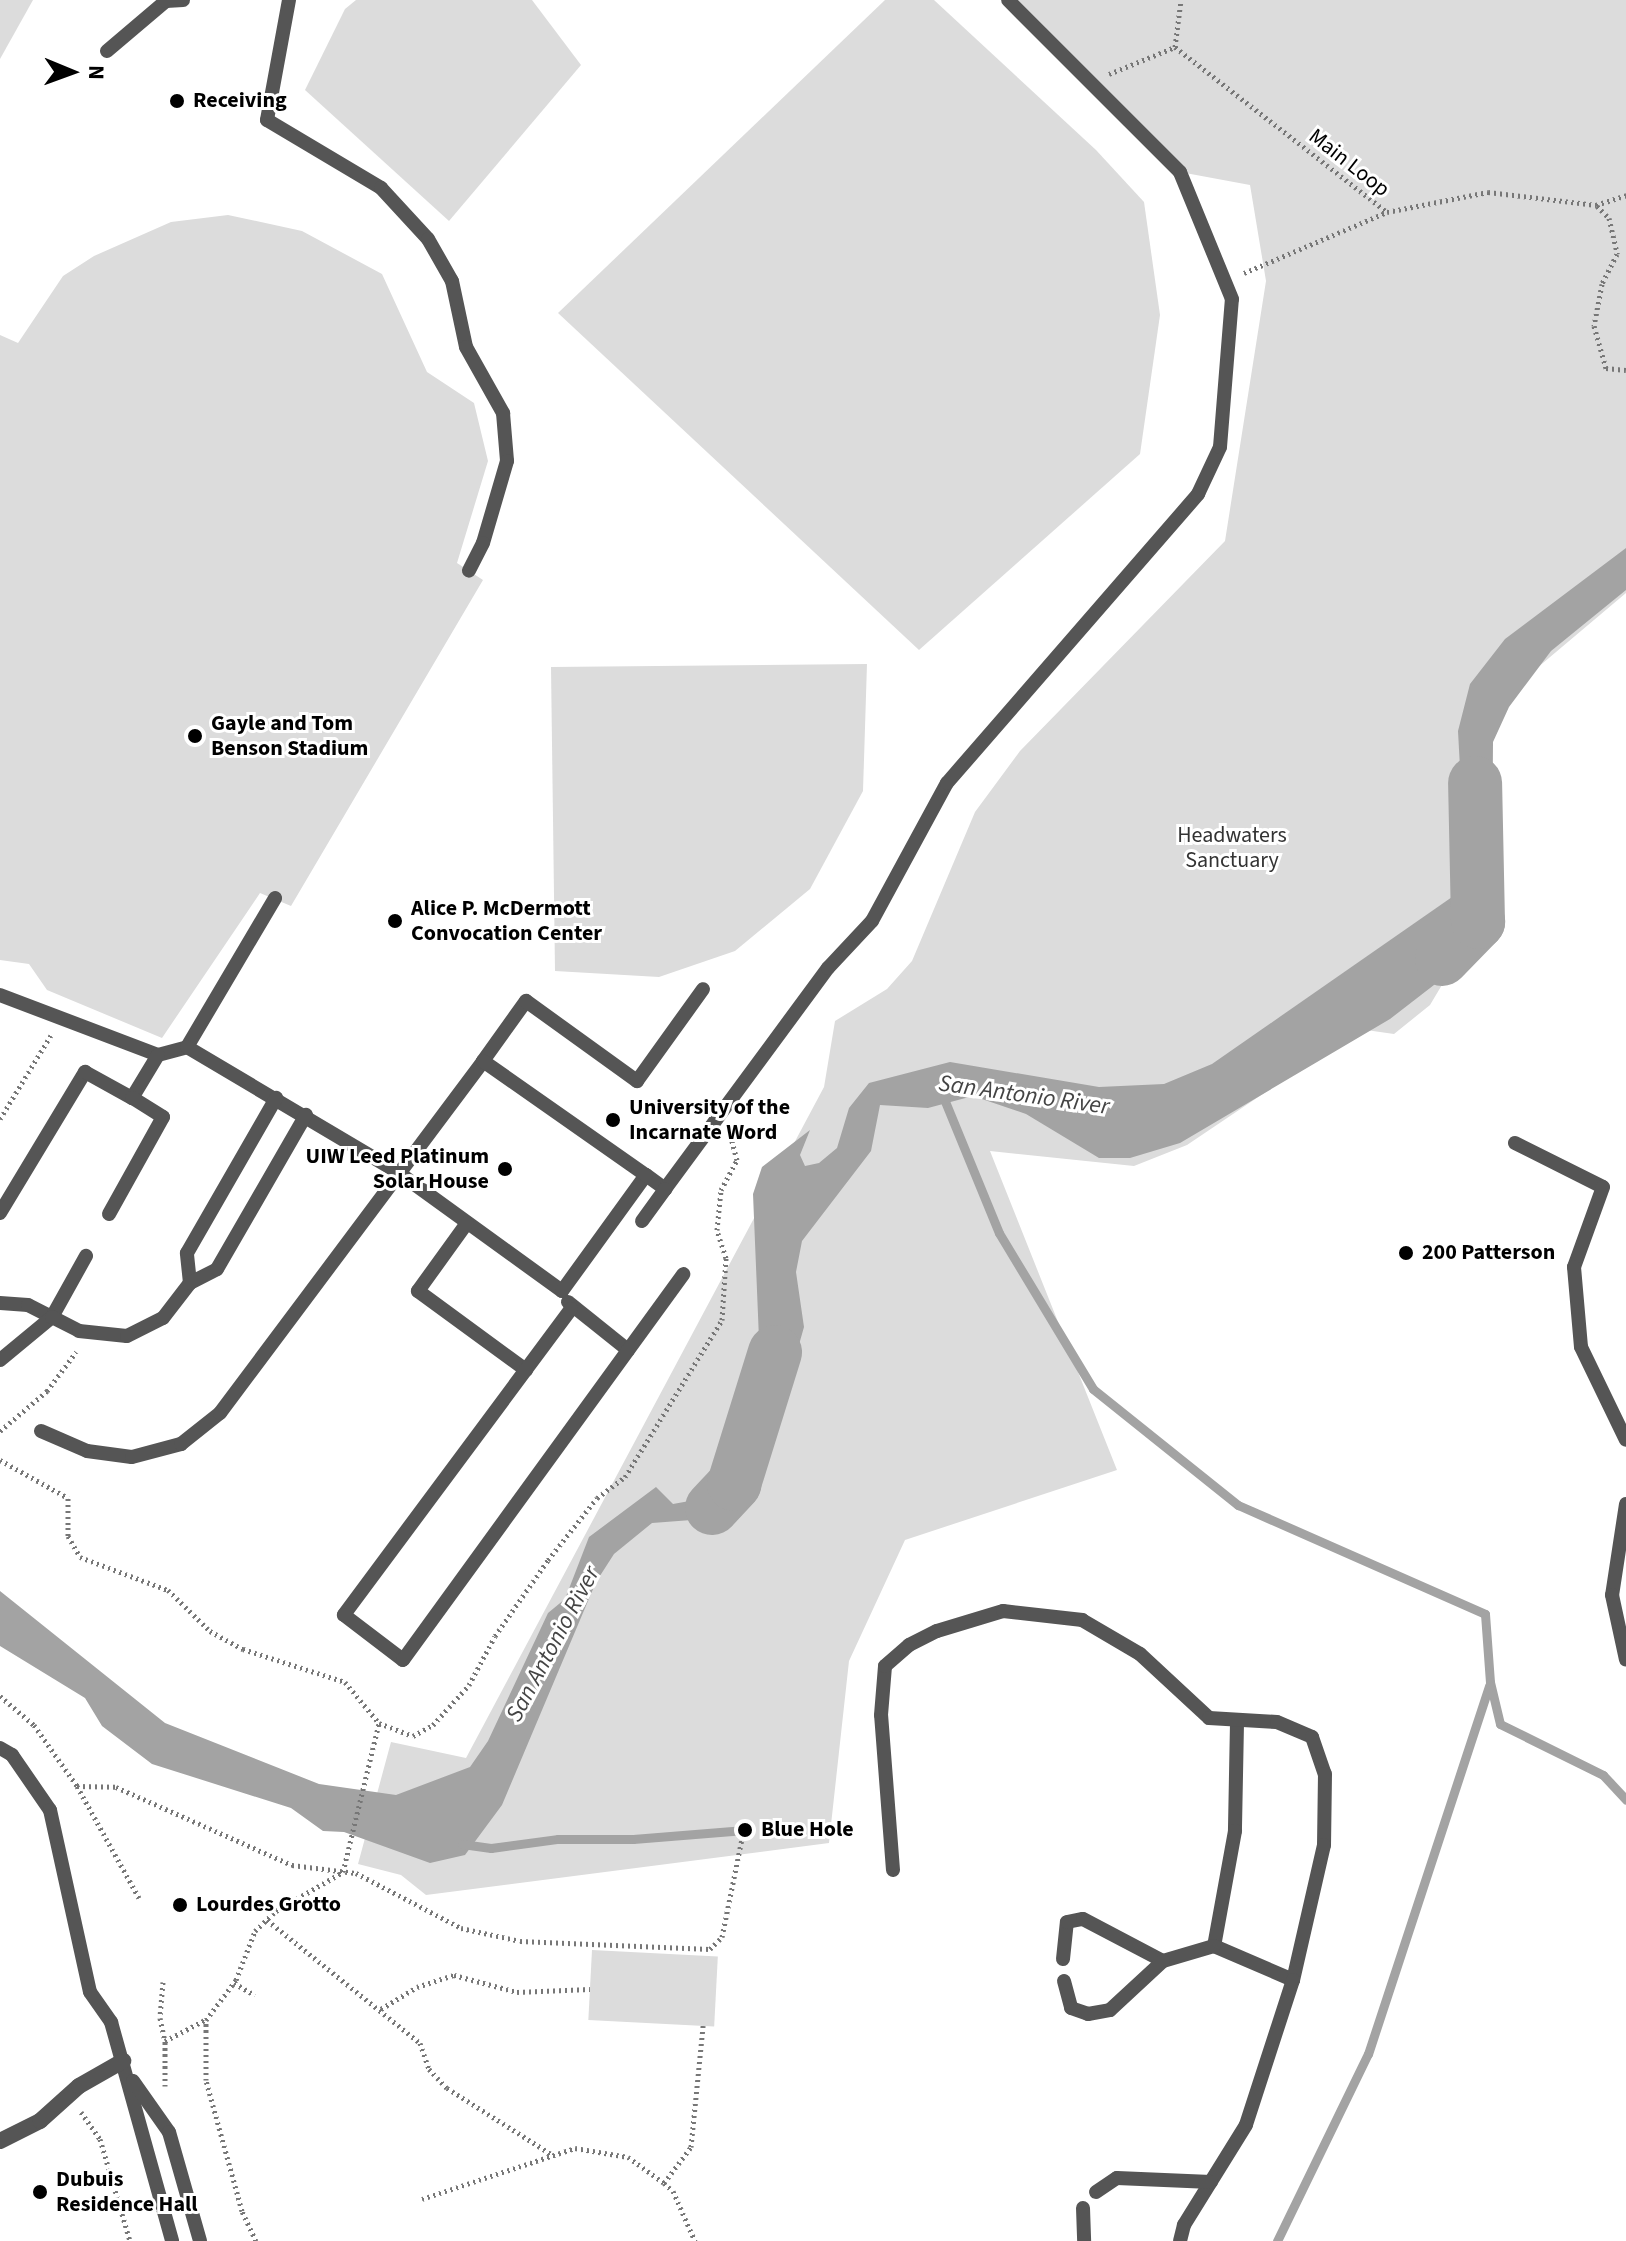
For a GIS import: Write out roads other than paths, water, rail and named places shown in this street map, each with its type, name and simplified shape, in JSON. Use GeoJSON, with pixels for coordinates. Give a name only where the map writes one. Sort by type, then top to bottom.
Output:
{"type":"FeatureCollection","features":[{"type":"Feature","properties":{"kind":"street"},"geometry":{"type":"LineString","coordinates":[[0,2141],[40,2121],[68,2095],[125,2066]]}},
{"type":"Feature","properties":{"kind":"lane"},"geometry":{"type":"LineString","coordinates":[[107,51],[166,1],[183,0]]}},
{"type":"Feature","properties":{"kind":"lane"},"geometry":{"type":"LineString","coordinates":[[289,0],[267,120],[381,188],[428,239],[452,281],[466,347],[503,413],[507,461],[483,543],[469,571]]}},
{"type":"Feature","properties":{"kind":"lane"},"geometry":{"type":"LineString","coordinates":[[642,1221],[828,968],[872,921],[947,783],[1198,494],[1220,447],[1232,299],[1180,172],[1008,0]]}},
{"type":"Feature","properties":{"kind":"lane"},"geometry":{"type":"LineString","coordinates":[[0,995],[158,1055],[187,1047],[275,898]]}},
{"type":"Feature","properties":{"kind":"lane"},"geometry":{"type":"LineString","coordinates":[[41,1431],[87,1451],[132,1457],[181,1444],[220,1413],[526,1001],[637,1081],[703,989]]}},
{"type":"Feature","properties":{"kind":"lane"},"geometry":{"type":"LineString","coordinates":[[187,1047],[399,1173],[562,1291],[571,1309],[628,1350]]}},
{"type":"Feature","properties":{"kind":"lane"},"geometry":{"type":"LineString","coordinates":[[132,1098],[158,1055]]}},
{"type":"Feature","properties":{"kind":"lane"},"geometry":{"type":"LineString","coordinates":[[483,1061],[665,1189]]}},
{"type":"Feature","properties":{"kind":"lane"},"geometry":{"type":"LineString","coordinates":[[0,1213],[85,1072],[163,1117],[109,1214]]}},
{"type":"Feature","properties":{"kind":"lane"},"geometry":{"type":"LineString","coordinates":[[190,1283],[187,1253],[276,1098]]}},
{"type":"Feature","properties":{"kind":"lane"},"geometry":{"type":"LineString","coordinates":[[0,1303],[28,1305],[79,1331],[127,1336],[163,1318],[190,1283],[217,1269],[306,1115]]}},
{"type":"Feature","properties":{"kind":"lane"},"geometry":{"type":"LineString","coordinates":[[1515,1143],[1603,1187],[1574,1267],[1581,1347],[1626,1440]]}},
{"type":"Feature","properties":{"kind":"lane"},"geometry":{"type":"LineString","coordinates":[[562,1291],[646,1175]]}},
{"type":"Feature","properties":{"kind":"lane"},"geometry":{"type":"LineString","coordinates":[[467,1223],[418,1291],[526,1370]]}},
{"type":"Feature","properties":{"kind":"lane"},"geometry":{"type":"LineString","coordinates":[[0,1360],[52,1317],[86,1256]]}},
{"type":"Feature","properties":{"kind":"lane"},"geometry":{"type":"LineString","coordinates":[[571,1309],[344,1615],[403,1660],[683,1274]]}},
{"type":"Feature","properties":{"kind":"lane"},"geometry":{"type":"LineString","coordinates":[[1626,1504],[1612,1595],[1626,1660]]}},
{"type":"Feature","properties":{"kind":"lane"},"geometry":{"type":"LineString","coordinates":[[893,1870],[881,1715],[885,1666],[909,1645],[937,1631],[1003,1611],[1082,1620],[1140,1654],[1209,1718],[1237,1723],[1277,1722],[1312,1737],[1325,1774],[1324,1845],[1293,1980],[1246,2125],[1180,2241]]}},
{"type":"Feature","properties":{"kind":"lane"},"geometry":{"type":"LineString","coordinates":[[1214,1946],[1235,1831],[1237,1723]]}},
{"type":"Feature","properties":{"kind":"lane"},"geometry":{"type":"LineString","coordinates":[[0,1748],[12,1755],[50,1810],[90,1992],[111,2022],[172,2241]]}},
{"type":"Feature","properties":{"kind":"lane"},"geometry":{"type":"LineString","coordinates":[[1063,1959],[1061,1941],[1067,1922],[1083,1919],[1163,1961]]}},
{"type":"Feature","properties":{"kind":"lane"},"geometry":{"type":"LineString","coordinates":[[1064,1981],[1071,2008],[1088,2014],[1110,2010],[1163,1961],[1214,1946],[1293,1980]]}},
{"type":"Feature","properties":{"kind":"lane"},"geometry":{"type":"LineString","coordinates":[[125,2066],[169,2132],[200,2241]]}},
{"type":"Feature","properties":{"kind":"lane"},"geometry":{"type":"LineString","coordinates":[[1096,2192],[1117,2178],[1211,2182]]}},
{"type":"Feature","properties":{"kind":"lane"},"geometry":{"type":"LineString","coordinates":[[1083,2208],[1084,2241]]}},
{"type":"Feature","properties":{"kind":"water"},"geometry":{"type":"Polygon","coordinates":[[[1626,548],[1626,590],[1551,651],[1509,707],[1493,742],[1492,880],[1464,842],[1458,731],[1470,684],[1505,639],[1626,548]]]}},
{"type":"Feature","properties":{"kind":"water"},"geometry":{"type":"Polygon","coordinates":[[[1465,888],[1497,922],[1496,937],[1390,1019],[1180,1143],[1130,1158],[1099,1158],[1026,1114],[973,1096],[928,1108],[880,1105],[871,1151],[802,1241],[796,1272],[804,1327],[775,1429],[742,1497],[718,1518],[652,1523],[614,1554],[596,1582],[502,1805],[465,1855],[430,1863],[344,1832],[323,1831],[291,1808],[152,1764],[102,1726],[85,1698],[0,1646],[0,1591],[165,1723],[319,1784],[396,1795],[470,1767],[488,1741],[548,1613],[565,1599],[589,1537],[656,1487],[673,1504],[706,1498],[756,1433],[747,1410],[737,1403],[759,1339],[753,1194],[762,1167],[810,1130],[800,1155],[805,1166],[819,1163],[837,1148],[849,1108],[869,1083],[950,1062],[1099,1087],[1164,1084],[1212,1064],[1465,888]]]}},
{"type":"Feature","properties":{"kind":"waterway","name":"San Antonio River"},"geometry":{"type":"LineString","coordinates":[[1442,959],[1478,922],[1475,783]]}},
{"type":"Feature","properties":{"kind":"waterway"},"geometry":{"type":"LineString","coordinates":[[942,1094],[999,1233],[1093,1389],[1238,1505],[1485,1614],[1490,1682],[1500,1724],[1603,1775],[1626,1800]]}},
{"type":"Feature","properties":{"kind":"waterway","name":"San Antonio River"},"geometry":{"type":"LineString","coordinates":[[712,1508],[734,1484],[775,1352]]}},
{"type":"Feature","properties":{"kind":"waterway"},"geometry":{"type":"LineString","coordinates":[[1277,2241],[1368,2054],[1489,1685]]}},
{"type":"Feature","properties":{"kind":"waterway"},"geometry":{"type":"LineString","coordinates":[[462,1844],[491,1848],[558,1839],[633,1839],[745,1830]]}},
{"type":"Feature","properties":{"kind":"place","name":"Receiving"},"geometry":{"type":"Point","coordinates":[177,101]}},
{"type":"Feature","properties":{"kind":"place","name":"Gayle and Tom Benson Stadium"},"geometry":{"type":"Point","coordinates":[195,736]}},
{"type":"Feature","properties":{"kind":"place","name":"Alice P. McDermott Convocation Center"},"geometry":{"type":"Point","coordinates":[395,921]}},
{"type":"Feature","properties":{"kind":"place","name":"University of the Incarnate Word"},"geometry":{"type":"Point","coordinates":[613,1120]}},
{"type":"Feature","properties":{"kind":"place","name":"UIW Leed Platinum Solar House"},"geometry":{"type":"Point","coordinates":[505,1169]}},
{"type":"Feature","properties":{"kind":"place","name":"200 Patterson"},"geometry":{"type":"Point","coordinates":[1406,1253]}},
{"type":"Feature","properties":{"kind":"place","name":"Blue Hole"},"geometry":{"type":"Point","coordinates":[745,1830]}},
{"type":"Feature","properties":{"kind":"place","name":"Lourdes Grotto"},"geometry":{"type":"Point","coordinates":[180,1905]}},
{"type":"Feature","properties":{"kind":"place","name":"Dubuis Residence Hall"},"geometry":{"type":"Point","coordinates":[40,2192]}},
{"type":"Feature","properties":{"kind":"park label","name":"Headwaters Sanctuary"},"geometry":{"type":"Point","coordinates":[1232,848]}}]}
